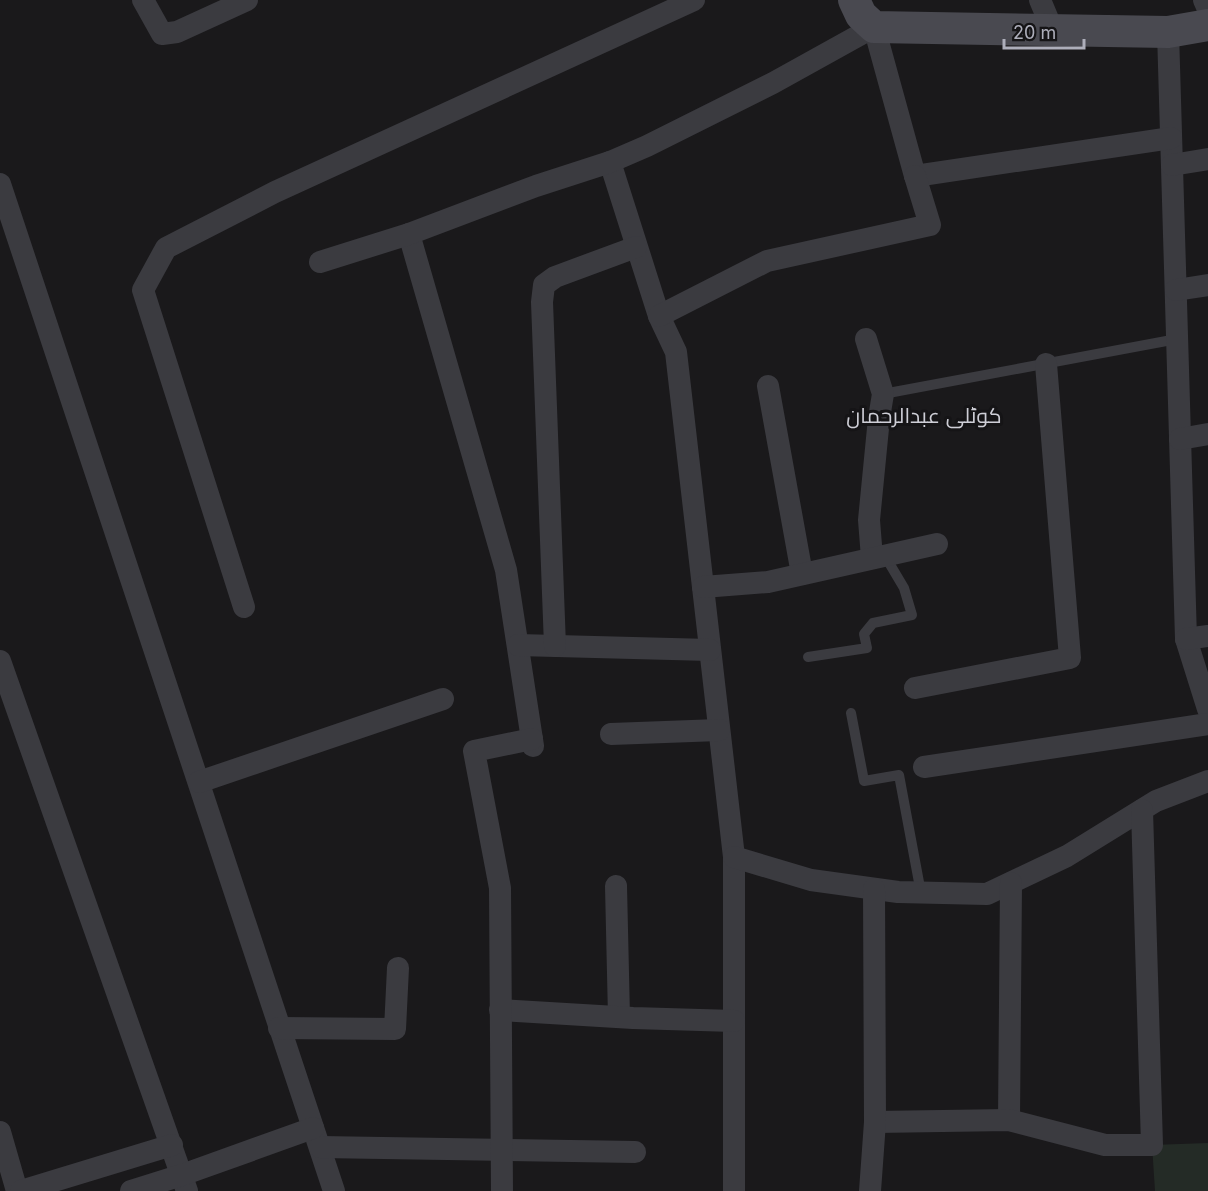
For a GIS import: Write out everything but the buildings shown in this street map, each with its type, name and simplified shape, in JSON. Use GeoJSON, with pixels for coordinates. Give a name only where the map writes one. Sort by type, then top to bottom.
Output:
{"type":"FeatureCollection","features":[{"type":"Feature","properties":{"kind":"street"},"geometry":{"type":"LineString","coordinates":[[143,0],[162,34],[177,32],[247,0]]}},
{"type":"Feature","properties":{"kind":"street"},"geometry":{"type":"LineString","coordinates":[[244,607],[143,290],[166,248],[275,192],[694,0]]}},
{"type":"Feature","properties":{"kind":"street"},"geometry":{"type":"LineString","coordinates":[[659,316],[766,261],[930,225],[874,27],[861,15],[854,0]]}},
{"type":"Feature","properties":{"kind":"street"},"geometry":{"type":"LineString","coordinates":[[1040,0],[1053,31]]}},
{"type":"Feature","properties":{"kind":"street"},"geometry":{"type":"LineString","coordinates":[[1204,0],[1208,9]]}},
{"type":"Feature","properties":{"kind":"street"},"geometry":{"type":"LineString","coordinates":[[320,262],[409,234],[536,186],[610,162],[773,83],[874,27],[1168,32],[1208,25]]}},
{"type":"Feature","properties":{"kind":"street"},"geometry":{"type":"LineString","coordinates":[[1168,32],[1180,439],[1197,637],[1208,709]]}},
{"type":"Feature","properties":{"kind":"street"},"geometry":{"type":"LineString","coordinates":[[915,176],[1171,138]]}},
{"type":"Feature","properties":{"kind":"street"},"geometry":{"type":"LineString","coordinates":[[1172,165],[1208,159]]}},
{"type":"Feature","properties":{"kind":"street"},"geometry":{"type":"LineString","coordinates":[[610,162],[659,316],[676,352],[734,857],[734,1191]]}},
{"type":"Feature","properties":{"kind":"street"},"geometry":{"type":"LineString","coordinates":[[0,184],[334,1191]]}},
{"type":"Feature","properties":{"kind":"street"},"geometry":{"type":"LineString","coordinates":[[409,234],[506,570],[532,742],[474,751],[500,888],[502,1191]]}},
{"type":"Feature","properties":{"kind":"street"},"geometry":{"type":"LineString","coordinates":[[555,646],[542,302],[544,285],[555,277],[636,247]]}},
{"type":"Feature","properties":{"kind":"street"},"geometry":{"type":"LineString","coordinates":[[1176,290],[1208,285]]}},
{"type":"Feature","properties":{"kind":"street"},"geometry":{"type":"LineString","coordinates":[[866,339],[883,394],[869,520],[878,557]]}},
{"type":"Feature","properties":{"kind":"street"},"geometry":{"type":"LineString","coordinates":[[915,688],[1070,658],[1046,364]]}},
{"type":"Feature","properties":{"kind":"street"},"geometry":{"type":"LineString","coordinates":[[768,386],[802,574]]}},
{"type":"Feature","properties":{"kind":"street"},"geometry":{"type":"LineString","coordinates":[[1180,439],[1208,434]]}},
{"type":"Feature","properties":{"kind":"street"},"geometry":{"type":"LineString","coordinates":[[703,587],[768,582],[937,544]]}},
{"type":"Feature","properties":{"kind":"street"},"geometry":{"type":"LineString","coordinates":[[518,645],[710,650]]}},
{"type":"Feature","properties":{"kind":"street"},"geometry":{"type":"LineString","coordinates":[[0,661],[185,1183]]}},
{"type":"Feature","properties":{"kind":"street"},"geometry":{"type":"LineString","coordinates":[[198,782],[443,699]]}},
{"type":"Feature","properties":{"kind":"street"},"geometry":{"type":"LineString","coordinates":[[924,767],[1208,724]]}},
{"type":"Feature","properties":{"kind":"street"},"geometry":{"type":"LineString","coordinates":[[611,734],[719,730]]}},
{"type":"Feature","properties":{"kind":"street"},"geometry":{"type":"LineString","coordinates":[[734,857],[811,880],[874,889],[987,894],[1067,856],[1156,801],[1208,781]]}},
{"type":"Feature","properties":{"kind":"street"},"geometry":{"type":"LineString","coordinates":[[875,1122],[1009,1120],[1106,1145],[1152,1145],[1142,810]]}},
{"type":"Feature","properties":{"kind":"street"},"geometry":{"type":"LineString","coordinates":[[1009,1120],[1011,883]]}},
{"type":"Feature","properties":{"kind":"street"},"geometry":{"type":"LineString","coordinates":[[616,886],[619,1017]]}},
{"type":"Feature","properties":{"kind":"street"},"geometry":{"type":"LineString","coordinates":[[870,1191],[875,1122],[874,889]]}},
{"type":"Feature","properties":{"kind":"street"},"geometry":{"type":"LineString","coordinates":[[279,1028],[395,1029],[398,968]]}},
{"type":"Feature","properties":{"kind":"street"},"geometry":{"type":"LineString","coordinates":[[500,1010],[734,1021]]}},
{"type":"Feature","properties":{"kind":"street"},"geometry":{"type":"LineString","coordinates":[[0,1132],[17,1191]]}},
{"type":"Feature","properties":{"kind":"street"},"geometry":{"type":"LineString","coordinates":[[131,1191],[185,1183],[316,1137],[500,1150],[635,1152]]}},
{"type":"Feature","properties":{"kind":"street"},"geometry":{"type":"LineString","coordinates":[[21,1191],[172,1145]]}},
{"type":"Feature","properties":{"kind":"lane"},"geometry":{"type":"LineString","coordinates":[[883,394],[1177,339]]}},
{"type":"Feature","properties":{"kind":"lane"},"geometry":{"type":"LineString","coordinates":[[808,657],[867,648],[864,634],[873,623],[912,615],[904,588],[878,557]]}},
{"type":"Feature","properties":{"kind":"lane"},"geometry":{"type":"LineString","coordinates":[[851,713],[864,781],[899,775],[921,892]]}},
{"type":"Feature","properties":{"kind":"shaded area"},"geometry":{"type":"Polygon","coordinates":[[[1208,1143],[1208,1191],[1155,1191],[1152,1145],[1208,1143]]]}},
{"type":"Feature","properties":{"kind":"district","name":"کوٹلی عبدالرحمان"},"geometry":{"type":"Point","coordinates":[924,416]}}]}
